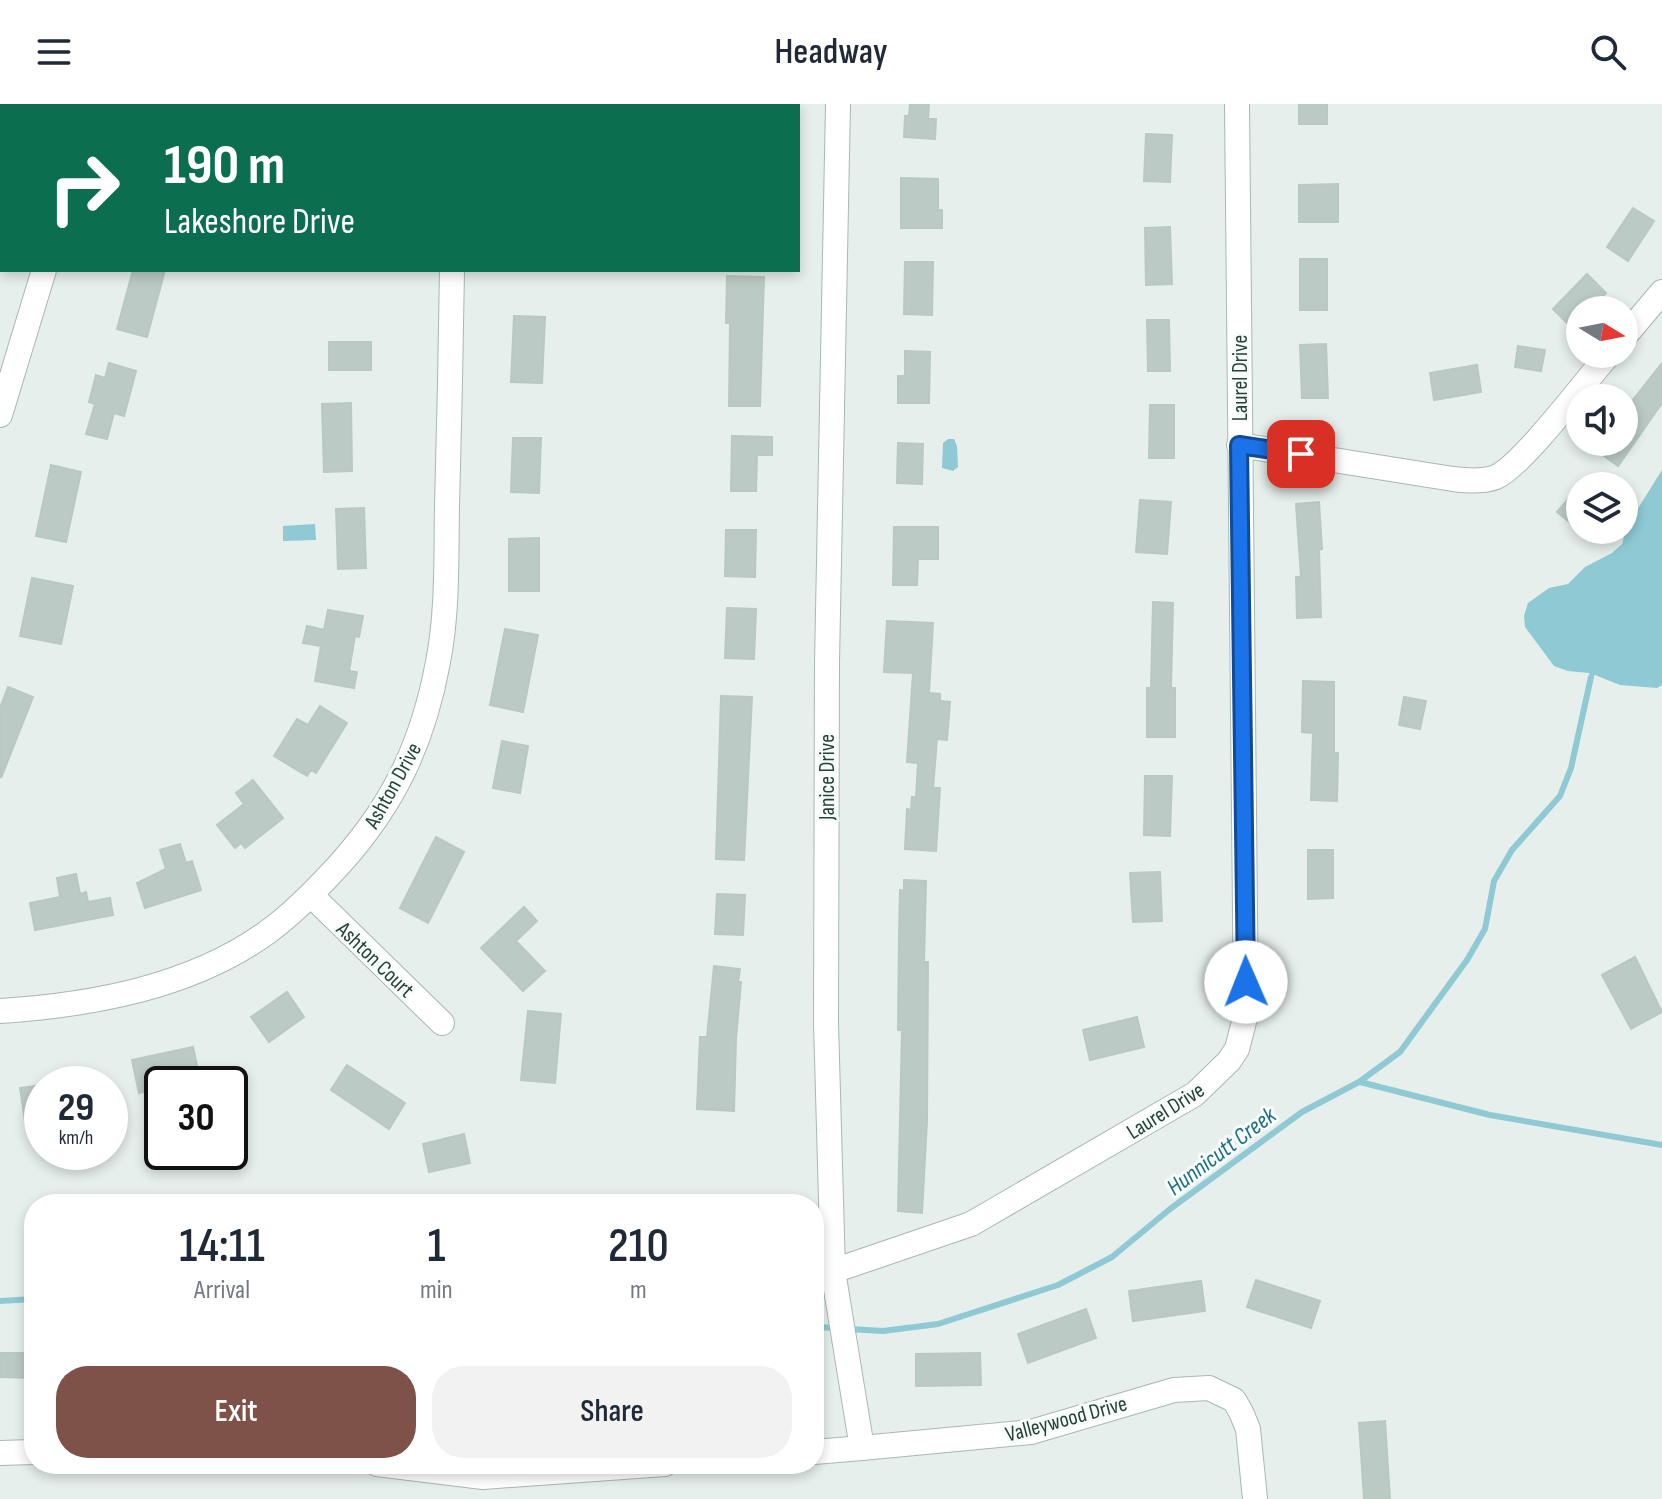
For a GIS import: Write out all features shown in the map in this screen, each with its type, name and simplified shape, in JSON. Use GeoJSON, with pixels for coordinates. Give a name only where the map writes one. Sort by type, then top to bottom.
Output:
{"type":"FeatureCollection","features":[{"type":"Feature","properties":{"kind":"street","name":"Janice Drive"},"geometry":{"type":"LineString","coordinates":[[838,104],[825,933],[833,1271],[862,1448]]}},
{"type":"Feature","properties":{"kind":"street","name":"Laurel Drive"},"geometry":{"type":"LineString","coordinates":[[833,1271],[971,1224],[1195,1094],[1217,1075],[1237,1049],[1246,1014],[1237,104]]}},
{"type":"Feature","properties":{"kind":"street"},"geometry":{"type":"LineString","coordinates":[[0,415],[43,272]]}},
{"type":"Feature","properties":{"kind":"street","name":"Ashton Drive"},"geometry":{"type":"LineString","coordinates":[[0,1011],[118,994],[188,973],[229,956],[267,933],[311,895],[366,834],[382,810],[411,760],[432,693],[444,617],[452,272]]}},
{"type":"Feature","properties":{"kind":"street"},"geometry":{"type":"LineString","coordinates":[[1638,320],[1662,292]]}},
{"type":"Feature","properties":{"kind":"street"},"geometry":{"type":"LineString","coordinates":[[1239,445],[1453,479],[1486,480],[1498,476],[1517,460],[1597,368]]}},
{"type":"Feature","properties":{"kind":"street","name":"Ashton Court"},"geometry":{"type":"LineString","coordinates":[[311,895],[442,1023]]}},
{"type":"Feature","properties":{"kind":"street","name":"Valleywood Drive"},"geometry":{"type":"LineString","coordinates":[[824,1451],[1031,1432],[1123,1403],[1193,1387],[1209,1388],[1234,1400],[1248,1429],[1255,1499]]}},
{"type":"Feature","properties":{"kind":"street"},"geometry":{"type":"LineString","coordinates":[[0,1453],[24,1452]]}},
{"type":"Feature","properties":{"kind":"street"},"geometry":{"type":"LineString","coordinates":[[459,1474],[483,1477],[525,1474]]}},
{"type":"Feature","properties":{"kind":"water"},"geometry":{"type":"Polygon","coordinates":[[[954,439],[957,446],[958,467],[953,471],[942,468],[943,443],[954,439]]]}},
{"type":"Feature","properties":{"kind":"water"},"geometry":{"type":"Polygon","coordinates":[[[1662,470],[1662,685],[1657,688],[1620,685],[1595,675],[1591,677],[1589,673],[1554,666],[1525,627],[1528,603],[1549,588],[1568,584],[1585,567],[1622,544],[1638,544],[1638,508],[1662,470]]]}},
{"type":"Feature","properties":{"kind":"water"},"geometry":{"type":"Polygon","coordinates":[[[315,524],[316,540],[283,541],[283,526],[315,524]]]}},
{"type":"Feature","properties":{"kind":"building"},"geometry":{"type":"Polygon","coordinates":[[[910,104],[929,104],[928,119],[936,119],[935,139],[904,137],[905,116],[909,116],[910,104]]]}},
{"type":"Feature","properties":{"kind":"building"},"geometry":{"type":"Polygon","coordinates":[[[1299,104],[1327,104],[1327,124],[1299,124],[1299,104]]]}},
{"type":"Feature","properties":{"kind":"building"},"geometry":{"type":"Polygon","coordinates":[[[1146,134],[1172,135],[1170,182],[1144,181],[1146,134]]]}},
{"type":"Feature","properties":{"kind":"building"},"geometry":{"type":"Polygon","coordinates":[[[901,178],[938,179],[938,210],[942,210],[942,228],[901,228],[901,178]]]}},
{"type":"Feature","properties":{"kind":"building"},"geometry":{"type":"Polygon","coordinates":[[[1338,184],[1338,222],[1299,222],[1299,185],[1338,184]]]}},
{"type":"Feature","properties":{"kind":"building"},"geometry":{"type":"Polygon","coordinates":[[[1633,208],[1654,221],[1628,261],[1607,247],[1633,208]]]}},
{"type":"Feature","properties":{"kind":"building"},"geometry":{"type":"Polygon","coordinates":[[[1170,227],[1172,284],[1146,285],[1145,228],[1170,227]]]}},
{"type":"Feature","properties":{"kind":"building"},"geometry":{"type":"Polygon","coordinates":[[[1300,259],[1327,259],[1327,310],[1300,310],[1300,259]]]}},
{"type":"Feature","properties":{"kind":"building"},"geometry":{"type":"Polygon","coordinates":[[[905,262],[933,262],[932,315],[904,314],[905,262]]]}},
{"type":"Feature","properties":{"kind":"building"},"geometry":{"type":"Polygon","coordinates":[[[132,272],[164,272],[147,337],[117,329],[132,272]]]}},
{"type":"Feature","properties":{"kind":"building"},"geometry":{"type":"Polygon","coordinates":[[[1587,274],[1606,293],[1603,296],[1566,296],[1566,322],[1553,309],[1587,274]]]}},
{"type":"Feature","properties":{"kind":"building"},"geometry":{"type":"Polygon","coordinates":[[[727,276],[764,277],[760,406],[729,406],[727,276]]]}},
{"type":"Feature","properties":{"kind":"building"},"geometry":{"type":"Polygon","coordinates":[[[514,316],[545,317],[542,383],[511,382],[514,316]]]}},
{"type":"Feature","properties":{"kind":"building"},"geometry":{"type":"Polygon","coordinates":[[[1147,320],[1169,320],[1170,371],[1148,371],[1147,320]]]}},
{"type":"Feature","properties":{"kind":"building"},"geometry":{"type":"Polygon","coordinates":[[[329,342],[371,342],[371,370],[329,370],[329,342]]]}},
{"type":"Feature","properties":{"kind":"building"},"geometry":{"type":"Polygon","coordinates":[[[1326,344],[1328,398],[1302,398],[1300,345],[1326,344]]]}},
{"type":"Feature","properties":{"kind":"building"},"geometry":{"type":"Polygon","coordinates":[[[1518,346],[1545,350],[1541,371],[1515,367],[1518,346]]]}},
{"type":"Feature","properties":{"kind":"building"},"geometry":{"type":"Polygon","coordinates":[[[905,351],[930,352],[929,403],[898,403],[898,376],[905,376],[905,351]]]}},
{"type":"Feature","properties":{"kind":"building"},"geometry":{"type":"Polygon","coordinates":[[[109,363],[136,371],[124,416],[114,413],[107,439],[86,434],[95,404],[89,402],[96,375],[105,378],[109,363]]]}},
{"type":"Feature","properties":{"kind":"building"},"geometry":{"type":"Polygon","coordinates":[[[1662,363],[1662,403],[1638,437],[1638,393],[1662,363]]]}},
{"type":"Feature","properties":{"kind":"building"},"geometry":{"type":"Polygon","coordinates":[[[1477,365],[1481,392],[1434,400],[1430,373],[1477,365]]]}},
{"type":"Feature","properties":{"kind":"building"},"geometry":{"type":"Polygon","coordinates":[[[351,403],[352,471],[324,472],[322,404],[351,403]]]}},
{"type":"Feature","properties":{"kind":"building"},"geometry":{"type":"Polygon","coordinates":[[[1150,405],[1174,405],[1174,458],[1149,458],[1150,405]]]}},
{"type":"Feature","properties":{"kind":"building"},"geometry":{"type":"Polygon","coordinates":[[[732,436],[772,437],[772,455],[757,455],[756,491],[731,491],[732,436]]]}},
{"type":"Feature","properties":{"kind":"building"},"geometry":{"type":"Polygon","coordinates":[[[513,438],[541,438],[539,493],[511,492],[513,438]]]}},
{"type":"Feature","properties":{"kind":"building"},"geometry":{"type":"Polygon","coordinates":[[[898,443],[923,444],[922,484],[897,483],[898,443]]]}},
{"type":"Feature","properties":{"kind":"building"},"geometry":{"type":"Polygon","coordinates":[[[1604,456],[1625,456],[1618,466],[1604,456]]]}},
{"type":"Feature","properties":{"kind":"building"},"geometry":{"type":"Polygon","coordinates":[[[51,465],[81,472],[66,542],[36,536],[51,465]]]}},
{"type":"Feature","properties":{"kind":"building"},"geometry":{"type":"Polygon","coordinates":[[[1140,500],[1171,502],[1167,554],[1136,552],[1140,500]]]}},
{"type":"Feature","properties":{"kind":"building"},"geometry":{"type":"Polygon","coordinates":[[[1566,501],[1566,519],[1557,512],[1566,501]]]}},
{"type":"Feature","properties":{"kind":"building"},"geometry":{"type":"Polygon","coordinates":[[[1319,502],[1321,617],[1297,618],[1296,577],[1301,577],[1296,504],[1319,502]]]}},
{"type":"Feature","properties":{"kind":"building"},"geometry":{"type":"Polygon","coordinates":[[[364,508],[366,568],[338,569],[336,509],[364,508]]]}},
{"type":"Feature","properties":{"kind":"building"},"geometry":{"type":"Polygon","coordinates":[[[894,527],[938,527],[938,559],[918,559],[917,585],[893,585],[894,527]]]}},
{"type":"Feature","properties":{"kind":"building"},"geometry":{"type":"Polygon","coordinates":[[[726,530],[756,530],[755,577],[725,576],[726,530]]]}},
{"type":"Feature","properties":{"kind":"building"},"geometry":{"type":"Polygon","coordinates":[[[539,538],[539,591],[509,591],[509,539],[539,538]]]}},
{"type":"Feature","properties":{"kind":"building"},"geometry":{"type":"Polygon","coordinates":[[[32,578],[73,586],[61,644],[20,636],[32,578]]]}},
{"type":"Feature","properties":{"kind":"building"},"geometry":{"type":"Polygon","coordinates":[[[1153,602],[1173,603],[1171,688],[1175,688],[1175,737],[1147,737],[1153,602]]]}},
{"type":"Feature","properties":{"kind":"building"},"geometry":{"type":"Polygon","coordinates":[[[727,608],[756,609],[754,659],[725,658],[727,608]]]}},
{"type":"Feature","properties":{"kind":"building"},"geometry":{"type":"Polygon","coordinates":[[[328,610],[363,616],[359,637],[355,636],[349,671],[357,672],[354,688],[315,681],[321,646],[303,643],[307,626],[324,630],[328,610]]]}},
{"type":"Feature","properties":{"kind":"building"},"geometry":{"type":"Polygon","coordinates":[[[887,621],[933,623],[929,693],[940,694],[940,701],[950,702],[947,740],[937,739],[933,788],[940,788],[936,851],[905,849],[907,809],[911,810],[912,797],[916,797],[918,763],[907,762],[913,673],[884,672],[887,621]]]}},
{"type":"Feature","properties":{"kind":"building"},"geometry":{"type":"Polygon","coordinates":[[[505,629],[538,635],[523,712],[490,705],[505,629]]]}},
{"type":"Feature","properties":{"kind":"building"},"geometry":{"type":"Polygon","coordinates":[[[1303,681],[1334,682],[1337,801],[1311,800],[1313,733],[1302,732],[1303,681]]]}},
{"type":"Feature","properties":{"kind":"building"},"geometry":{"type":"Polygon","coordinates":[[[8,687],[33,697],[1,778],[0,708],[8,687]]]}},
{"type":"Feature","properties":{"kind":"building"},"geometry":{"type":"Polygon","coordinates":[[[721,696],[752,697],[744,860],[716,859],[721,696]]]}},
{"type":"Feature","properties":{"kind":"building"},"geometry":{"type":"Polygon","coordinates":[[[1404,697],[1426,701],[1420,729],[1399,725],[1404,697]]]}},
{"type":"Feature","properties":{"kind":"building"},"geometry":{"type":"Polygon","coordinates":[[[320,706],[347,723],[316,773],[311,770],[307,776],[274,756],[297,719],[308,725],[320,706]]]}},
{"type":"Feature","properties":{"kind":"building"},"geometry":{"type":"Polygon","coordinates":[[[502,741],[528,746],[520,793],[493,788],[502,741]]]}},
{"type":"Feature","properties":{"kind":"building"},"geometry":{"type":"Polygon","coordinates":[[[1145,776],[1172,776],[1170,836],[1144,835],[1145,776]]]}},
{"type":"Feature","properties":{"kind":"building"},"geometry":{"type":"Polygon","coordinates":[[[253,780],[283,818],[245,848],[241,843],[235,848],[217,825],[244,804],[236,793],[253,780]]]}},
{"type":"Feature","properties":{"kind":"building"},"geometry":{"type":"Polygon","coordinates":[[[436,837],[464,852],[428,923],[400,908],[436,837]]]}},
{"type":"Feature","properties":{"kind":"building"},"geometry":{"type":"Polygon","coordinates":[[[180,844],[186,863],[192,861],[201,890],[145,908],[137,883],[166,869],[160,850],[180,844]]]}},
{"type":"Feature","properties":{"kind":"building"},"geometry":{"type":"Polygon","coordinates":[[[1308,850],[1333,850],[1333,898],[1308,899],[1308,850]]]}},
{"type":"Feature","properties":{"kind":"building"},"geometry":{"type":"Polygon","coordinates":[[[1160,872],[1162,921],[1133,922],[1130,873],[1160,872]]]}},
{"type":"Feature","properties":{"kind":"building"},"geometry":{"type":"Polygon","coordinates":[[[76,874],[80,894],[86,892],[88,902],[110,898],[113,915],[35,930],[30,903],[60,897],[57,878],[76,874]]]}},
{"type":"Feature","properties":{"kind":"building"},"geometry":{"type":"Polygon","coordinates":[[[904,880],[926,881],[927,1121],[922,1213],[898,1211],[902,1030],[898,1030],[899,935],[900,890],[904,891],[904,880]]]}},
{"type":"Feature","properties":{"kind":"building"},"geometry":{"type":"Polygon","coordinates":[[[717,894],[745,895],[743,935],[715,934],[717,894]]]}},
{"type":"Feature","properties":{"kind":"building"},"geometry":{"type":"Polygon","coordinates":[[[524,907],[537,921],[516,941],[545,971],[523,991],[481,948],[524,907]]]}},
{"type":"Feature","properties":{"kind":"building"},"geometry":{"type":"Polygon","coordinates":[[[1635,957],[1662,1012],[1631,1029],[1602,975],[1635,957]]]}},
{"type":"Feature","properties":{"kind":"building"},"geometry":{"type":"Polygon","coordinates":[[[714,966],[740,969],[734,1111],[697,1109],[700,1037],[707,1037],[714,966]]]}},
{"type":"Feature","properties":{"kind":"building"},"geometry":{"type":"Polygon","coordinates":[[[287,992],[304,1017],[269,1042],[251,1017],[287,992]]]}},
{"type":"Feature","properties":{"kind":"building"},"geometry":{"type":"Polygon","coordinates":[[[528,1011],[561,1014],[555,1083],[521,1080],[528,1011]]]}},
{"type":"Feature","properties":{"kind":"building"},"geometry":{"type":"Polygon","coordinates":[[[1137,1017],[1144,1047],[1090,1060],[1083,1030],[1137,1017]]]}},
{"type":"Feature","properties":{"kind":"building"},"geometry":{"type":"Polygon","coordinates":[[[193,1047],[197,1066],[144,1066],[144,1092],[139,1093],[132,1060],[193,1047]]]}},
{"type":"Feature","properties":{"kind":"building"},"geometry":{"type":"Polygon","coordinates":[[[347,1065],[405,1103],[389,1129],[331,1090],[347,1065]]]}},
{"type":"Feature","properties":{"kind":"building"},"geometry":{"type":"Polygon","coordinates":[[[24,1087],[24,1114],[20,1088],[24,1087]]]}},
{"type":"Feature","properties":{"kind":"building"},"geometry":{"type":"Polygon","coordinates":[[[464,1134],[470,1163],[429,1172],[423,1144],[464,1134]]]}},
{"type":"Feature","properties":{"kind":"building"},"geometry":{"type":"Polygon","coordinates":[[[1256,1280],[1320,1301],[1311,1328],[1247,1307],[1256,1280]]]}},
{"type":"Feature","properties":{"kind":"building"},"geometry":{"type":"Polygon","coordinates":[[[1201,1281],[1205,1311],[1133,1321],[1129,1291],[1201,1281]]]}},
{"type":"Feature","properties":{"kind":"building"},"geometry":{"type":"Polygon","coordinates":[[[1086,1309],[1096,1338],[1028,1363],[1018,1334],[1086,1309]]]}},
{"type":"Feature","properties":{"kind":"building"},"geometry":{"type":"Polygon","coordinates":[[[0,1353],[24,1353],[24,1378],[0,1377],[0,1353]]]}},
{"type":"Feature","properties":{"kind":"building"},"geometry":{"type":"Polygon","coordinates":[[[980,1353],[981,1385],[916,1386],[916,1354],[980,1353]]]}},
{"type":"Feature","properties":{"kind":"building"},"geometry":{"type":"Polygon","coordinates":[[[1385,1421],[1390,1499],[1364,1499],[1359,1423],[1385,1421]]]}},
{"type":"Feature","properties":{"kind":"waterway","name":"Hunnicutt Creek"},"geometry":{"type":"LineString","coordinates":[[849,1329],[883,1331],[938,1324],[1058,1285],[1112,1257],[1170,1209],[1302,1112],[1359,1082],[1400,1052],[1467,960],[1485,929],[1494,881],[1512,850],[1560,796],[1571,768],[1591,677]]}},
{"type":"Feature","properties":{"kind":"waterway","name":"Hunnicutt Creek"},"geometry":{"type":"LineString","coordinates":[[1360,1082],[1490,1115],[1662,1145]]}},
{"type":"Feature","properties":{"kind":"waterway","name":"Hunnicutt Creek"},"geometry":{"type":"LineString","coordinates":[[0,1301],[24,1300]]}},
{"type":"Feature","properties":{"kind":"waterway","name":"Hunnicutt Creek"},"geometry":{"type":"LineString","coordinates":[[824,1327],[838,1328]]}},
{"type":"Feature","properties":{"kind":"route"},"geometry":{"type":"LineString","coordinates":[[1246,982],[1239,445],[1301,454]]}}]}
